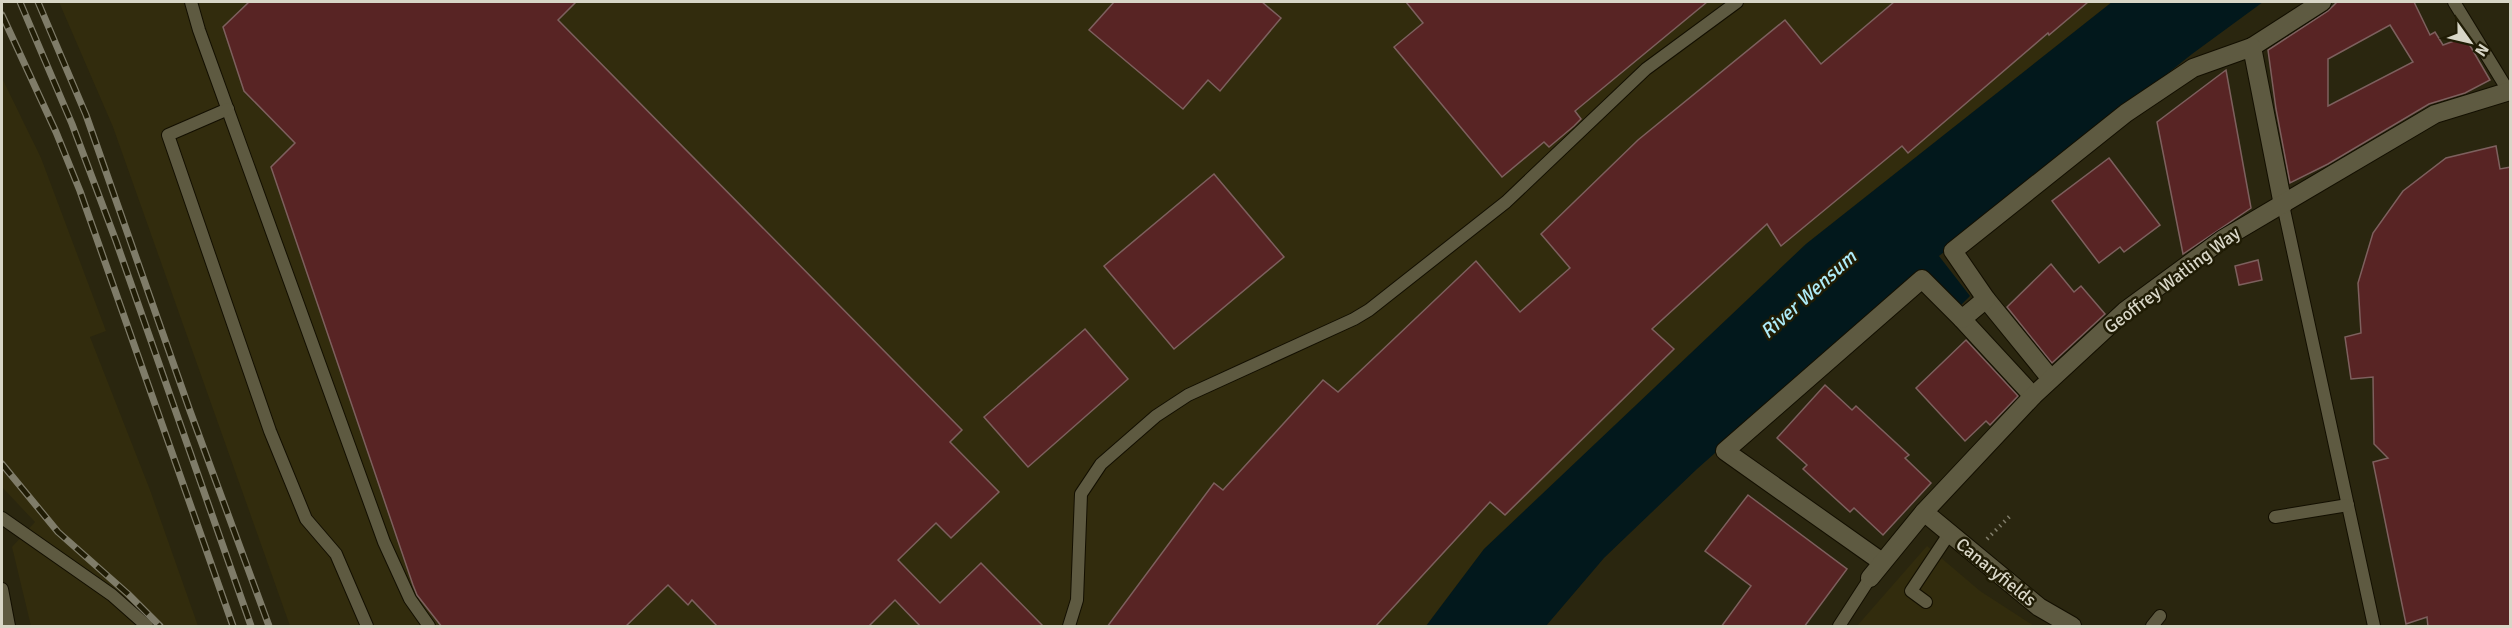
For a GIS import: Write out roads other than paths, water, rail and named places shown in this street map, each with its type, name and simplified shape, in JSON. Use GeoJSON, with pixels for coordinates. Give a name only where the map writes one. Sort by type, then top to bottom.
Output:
{"type":"FeatureCollection","features":[{"type":"Feature","properties":{"kind":"street"},"geometry":{"type":"LineString","coordinates":[[2051,379],[1986,299],[1953,251],[2136,106],[2193,68],[2252,47],[2322,2]]}},
{"type":"Feature","properties":{"kind":"street"},"geometry":{"type":"LineString","coordinates":[[2252,47],[2283,205]]}},
{"type":"Feature","properties":{"kind":"street","name":"Geoffrey Watling Way"},"geometry":{"type":"LineString","coordinates":[[1870,578],[1924,512],[2033,396],[2125,311],[2223,238],[2283,205],[2435,114],[2510,91]]}},
{"type":"Feature","properties":{"kind":"street"},"geometry":{"type":"LineString","coordinates":[[1882,562],[1725,451],[1922,279],[2033,396]]}},
{"type":"Feature","properties":{"kind":"street"},"geometry":{"type":"LineString","coordinates":[[1962,319],[1986,299]]}},
{"type":"Feature","properties":{"kind":"street","name":"Canaryfields"},"geometry":{"type":"LineString","coordinates":[[1924,512],[1972,554],[2039,607],[2072,627]]}},
{"type":"Feature","properties":{"kind":"lane"},"geometry":{"type":"LineString","coordinates":[[191,2],[384,542],[410,599],[429,627]]}},
{"type":"Feature","properties":{"kind":"lane"},"geometry":{"type":"LineString","coordinates":[[1068,627],[1077,600],[1081,494],[1101,464],[1156,416],[1188,395],[1369,310],[1506,202],[1646,69],[1737,2]]}},
{"type":"Feature","properties":{"kind":"lane"},"geometry":{"type":"LineString","coordinates":[[2454,2],[2510,91]]}},
{"type":"Feature","properties":{"kind":"lane"},"geometry":{"type":"LineString","coordinates":[[228,109],[168,135],[270,431],[306,519],[336,554],[367,627]]}},
{"type":"Feature","properties":{"kind":"lane"},"geometry":{"type":"LineString","coordinates":[[2283,205],[2374,627]]}},
{"type":"Feature","properties":{"kind":"lane"},"geometry":{"type":"LineString","coordinates":[[2275,517],[2348,505]]}},
{"type":"Feature","properties":{"kind":"lane"},"geometry":{"type":"LineString","coordinates":[[2,518],[112,595],[147,627]]}},
{"type":"Feature","properties":{"kind":"lane"},"geometry":{"type":"LineString","coordinates":[[1926,602],[1911,591],[1949,534]]}},
{"type":"Feature","properties":{"kind":"lane"},"geometry":{"type":"LineString","coordinates":[[1839,627],[1870,578]]}},
{"type":"Feature","properties":{"kind":"lane"},"geometry":{"type":"LineString","coordinates":[[2,589],[9,627]]}},
{"type":"Feature","properties":{"kind":"lane"},"geometry":{"type":"LineString","coordinates":[[2152,627],[2160,616]]}},
{"type":"Feature","properties":{"kind":"water","name":"River Wensum"},"geometry":{"type":"Polygon","coordinates":[[[2112,2],[2263,2],[2192,54],[1939,256],[1970,296],[1960,306],[1923,269],[1697,469],[1604,558],[1546,626],[1426,626],[1484,549],[1806,244],[2112,2]]]}},
{"type":"Feature","properties":{"kind":"railway"},"geometry":{"type":"LineString","coordinates":[[20,2],[72,124],[116,241],[251,626]]}},
{"type":"Feature","properties":{"kind":"railway"},"geometry":{"type":"LineString","coordinates":[[38,2],[86,115],[190,411],[269,626]]}},
{"type":"Feature","properties":{"kind":"railway"},"geometry":{"type":"LineString","coordinates":[[2,15],[56,132],[80,191],[233,626]]}},
{"type":"Feature","properties":{"kind":"railway"},"geometry":{"type":"LineString","coordinates":[[2,464],[58,532],[128,594],[160,626]]}}]}
